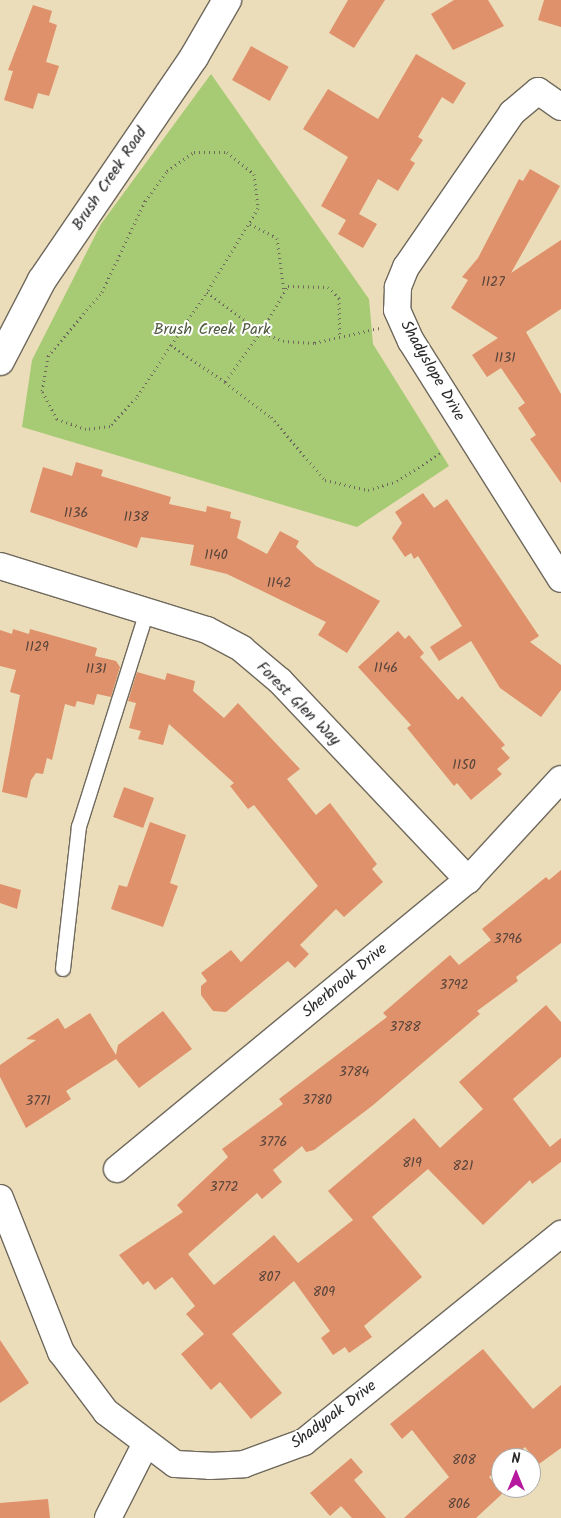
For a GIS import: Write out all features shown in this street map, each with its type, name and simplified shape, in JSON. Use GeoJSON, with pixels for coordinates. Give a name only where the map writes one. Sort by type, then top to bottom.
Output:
{"type":"FeatureCollection","features":[{"type":"Feature","properties":{"kind":"street","name":"Brush Creek Road"},"geometry":{"type":"LineString","coordinates":[[0,361],[42,280],[194,57],[227,0]]}},
{"type":"Feature","properties":{"kind":"street","name":"Shadyslope Drive"},"geometry":{"type":"LineString","coordinates":[[561,107],[538,91],[512,113],[406,268],[398,287],[397,310],[402,322],[561,579]]}},
{"type":"Feature","properties":{"kind":"street","name":"Forest Glen Way"},"geometry":{"type":"LineString","coordinates":[[0,566],[207,630],[242,649],[280,681],[468,880]]}},
{"type":"Feature","properties":{"kind":"street","name":"Sherbrook Drive"},"geometry":{"type":"LineString","coordinates":[[117,1170],[468,880],[561,779]]}},
{"type":"Feature","properties":{"kind":"street","name":"Shadyoak Drive"},"geometry":{"type":"LineString","coordinates":[[0,1198],[61,1352],[106,1412],[175,1464],[210,1466],[244,1464],[295,1446],[561,1234]]}},
{"type":"Feature","properties":{"kind":"street"},"geometry":{"type":"LineString","coordinates":[[108,1518],[146,1442]]}},
{"type":"Feature","properties":{"kind":"lane"},"geometry":{"type":"LineString","coordinates":[[63,969],[79,827],[147,611]]}},
{"type":"Feature","properties":{"kind":"path"},"geometry":{"type":"LineString","coordinates":[[194,152],[227,152],[254,174],[258,208],[250,224],[136,398],[110,426],[86,429],[57,419],[42,392],[48,356],[102,292],[145,201],[167,171],[194,152]]}},
{"type":"Feature","properties":{"kind":"path"},"geometry":{"type":"LineString","coordinates":[[250,224],[277,238],[284,292]]}},
{"type":"Feature","properties":{"kind":"path"},"geometry":{"type":"LineString","coordinates":[[225,382],[261,332],[288,286],[328,287],[339,298],[340,337]]}},
{"type":"Feature","properties":{"kind":"path"},"geometry":{"type":"LineString","coordinates":[[207,292],[261,332],[284,341],[314,343],[402,322]]}},
{"type":"Feature","properties":{"kind":"path"},"geometry":{"type":"LineString","coordinates":[[171,345],[225,382],[271,417],[326,480],[368,490],[397,481],[442,452]]}},
{"type":"Feature","properties":{"kind":"green space","name":"Brush Creek Park"},"geometry":{"type":"Polygon","coordinates":[[[211,74],[369,299],[373,344],[449,466],[357,527],[22,427],[32,360],[101,224],[211,74]]]}},
{"type":"Feature","properties":{"kind":"building"},"geometry":{"type":"Polygon","coordinates":[[[348,0],[385,0],[354,48],[329,33],[348,0]]]}},
{"type":"Feature","properties":{"kind":"building"},"geometry":{"type":"Polygon","coordinates":[[[454,0],[488,0],[504,26],[453,50],[431,14],[454,0]]]}},
{"type":"Feature","properties":{"kind":"building"},"geometry":{"type":"Polygon","coordinates":[[[544,0],[561,0],[561,27],[538,20],[544,0]]]}},
{"type":"Feature","properties":{"kind":"building"},"geometry":{"type":"Polygon","coordinates":[[[33,5],[52,11],[49,22],[57,25],[46,62],[59,66],[49,96],[38,93],[33,109],[4,100],[13,71],[8,70],[33,5]]]}},
{"type":"Feature","properties":{"kind":"building"},"geometry":{"type":"Polygon","coordinates":[[[251,46],[289,67],[270,101],[232,80],[251,46]]]}},
{"type":"Feature","properties":{"kind":"building"},"geometry":{"type":"Polygon","coordinates":[[[416,54],[466,83],[453,104],[442,97],[418,137],[423,140],[410,160],[415,163],[398,191],[378,179],[359,214],[377,224],[363,248],[338,234],[346,220],[321,206],[348,157],[303,129],[328,89],[378,119],[416,54]]]}},
{"type":"Feature","properties":{"kind":"building"},"geometry":{"type":"Polygon","coordinates":[[[530,169],[560,186],[511,273],[561,240],[561,309],[526,332],[561,394],[561,483],[530,439],[536,435],[518,408],[525,403],[501,368],[487,377],[472,355],[498,338],[451,308],[468,280],[462,277],[478,258],[519,179],[523,181],[530,169]]]}},
{"type":"Feature","properties":{"kind":"building"},"geometry":{"type":"Polygon","coordinates":[[[76,462],[103,470],[101,476],[171,497],[169,504],[206,512],[207,506],[231,512],[230,518],[241,521],[237,538],[267,554],[280,531],[299,541],[296,547],[316,566],[380,601],[347,653],[318,635],[326,622],[227,574],[190,565],[194,545],[141,537],[137,548],[30,512],[43,467],[72,476],[76,462]]]}},
{"type":"Feature","properties":{"kind":"building"},"geometry":{"type":"Polygon","coordinates":[[[423,493],[434,508],[447,499],[539,636],[530,642],[561,665],[561,690],[541,717],[500,688],[471,641],[439,661],[430,647],[462,626],[418,556],[414,559],[411,553],[405,557],[392,538],[402,523],[395,512],[423,493]]]}},
{"type":"Feature","properties":{"kind":"building"},"geometry":{"type":"Polygon","coordinates":[[[13,629],[29,634],[30,629],[97,648],[95,656],[116,661],[120,667],[111,697],[97,694],[94,705],[77,701],[75,707],[65,704],[52,760],[47,758],[43,774],[36,773],[31,780],[27,798],[2,792],[20,695],[10,692],[16,670],[0,666],[0,630],[12,634],[13,629]]]}},
{"type":"Feature","properties":{"kind":"building"},"geometry":{"type":"Polygon","coordinates":[[[398,631],[405,639],[409,635],[424,653],[420,657],[458,700],[462,696],[505,745],[501,748],[510,758],[497,769],[502,774],[471,800],[457,783],[454,786],[407,728],[411,725],[358,667],[398,631]]]}},
{"type":"Feature","properties":{"kind":"building"},"geometry":{"type":"Polygon","coordinates":[[[137,672],[165,680],[167,673],[195,681],[193,691],[224,718],[238,703],[300,769],[287,779],[316,815],[330,803],[377,864],[372,869],[383,882],[344,917],[336,909],[300,945],[309,954],[295,968],[288,961],[226,1012],[213,1011],[201,995],[201,986],[207,981],[201,973],[231,950],[241,962],[318,886],[254,805],[248,809],[230,786],[234,783],[169,724],[163,745],[138,739],[141,731],[129,728],[136,703],[128,701],[137,672]]]}},
{"type":"Feature","properties":{"kind":"building"},"geometry":{"type":"Polygon","coordinates":[[[124,787],[154,798],[143,828],[113,817],[124,787]]]}},
{"type":"Feature","properties":{"kind":"building"},"geometry":{"type":"Polygon","coordinates":[[[150,822],[186,835],[170,883],[178,886],[163,927],[111,909],[119,885],[127,887],[150,822]]]}},
{"type":"Feature","properties":{"kind":"building"},"geometry":{"type":"Polygon","coordinates":[[[561,870],[561,943],[516,977],[518,981],[477,1011],[480,1014],[372,1106],[314,1150],[306,1152],[302,1146],[273,1170],[282,1182],[262,1199],[257,1193],[188,1254],[214,1285],[274,1235],[298,1263],[353,1220],[328,1191],[414,1118],[440,1148],[483,1109],[459,1082],[546,1005],[561,1022],[561,1057],[513,1099],[550,1147],[561,1138],[561,1162],[532,1184],[530,1180],[483,1225],[428,1169],[372,1217],[422,1277],[364,1326],[372,1337],[349,1353],[345,1347],[333,1355],[321,1338],[330,1331],[294,1281],[232,1334],[282,1393],[251,1419],[220,1382],[211,1390],[181,1354],[204,1334],[186,1314],[195,1306],[172,1277],[155,1290],[148,1281],[143,1285],[119,1255],[183,1212],[177,1205],[228,1157],[222,1149],[283,1104],[279,1099],[387,1017],[383,1013],[450,955],[459,965],[491,940],[482,929],[546,877],[549,880],[561,870]]]}},
{"type":"Feature","properties":{"kind":"building"},"geometry":{"type":"Polygon","coordinates":[[[0,884],[21,890],[17,909],[0,903],[0,884]]]}},
{"type":"Feature","properties":{"kind":"building"},"geometry":{"type":"Polygon","coordinates":[[[163,1011],[192,1049],[139,1088],[116,1059],[66,1091],[71,1099],[26,1128],[0,1077],[0,1065],[36,1040],[26,1039],[58,1018],[65,1029],[90,1013],[116,1055],[118,1045],[163,1011]]]}},
{"type":"Feature","properties":{"kind":"building"},"geometry":{"type":"Polygon","coordinates":[[[0,1340],[29,1383],[0,1403],[0,1340]]]}},
{"type":"Feature","properties":{"kind":"building"},"geometry":{"type":"Polygon","coordinates":[[[483,1349],[533,1409],[561,1385],[561,1448],[541,1463],[541,1448],[491,1448],[491,1475],[489,1477],[491,1479],[491,1498],[498,1498],[476,1518],[404,1518],[449,1477],[412,1430],[402,1439],[390,1424],[483,1349]]]}},
{"type":"Feature","properties":{"kind":"building"},"geometry":{"type":"Polygon","coordinates":[[[351,1458],[363,1472],[354,1480],[386,1518],[352,1518],[341,1506],[330,1516],[310,1493],[351,1458]]]}},
{"type":"Feature","properties":{"kind":"building"},"geometry":{"type":"Polygon","coordinates":[[[48,1499],[50,1518],[0,1518],[0,1503],[48,1499]]]}}]}
